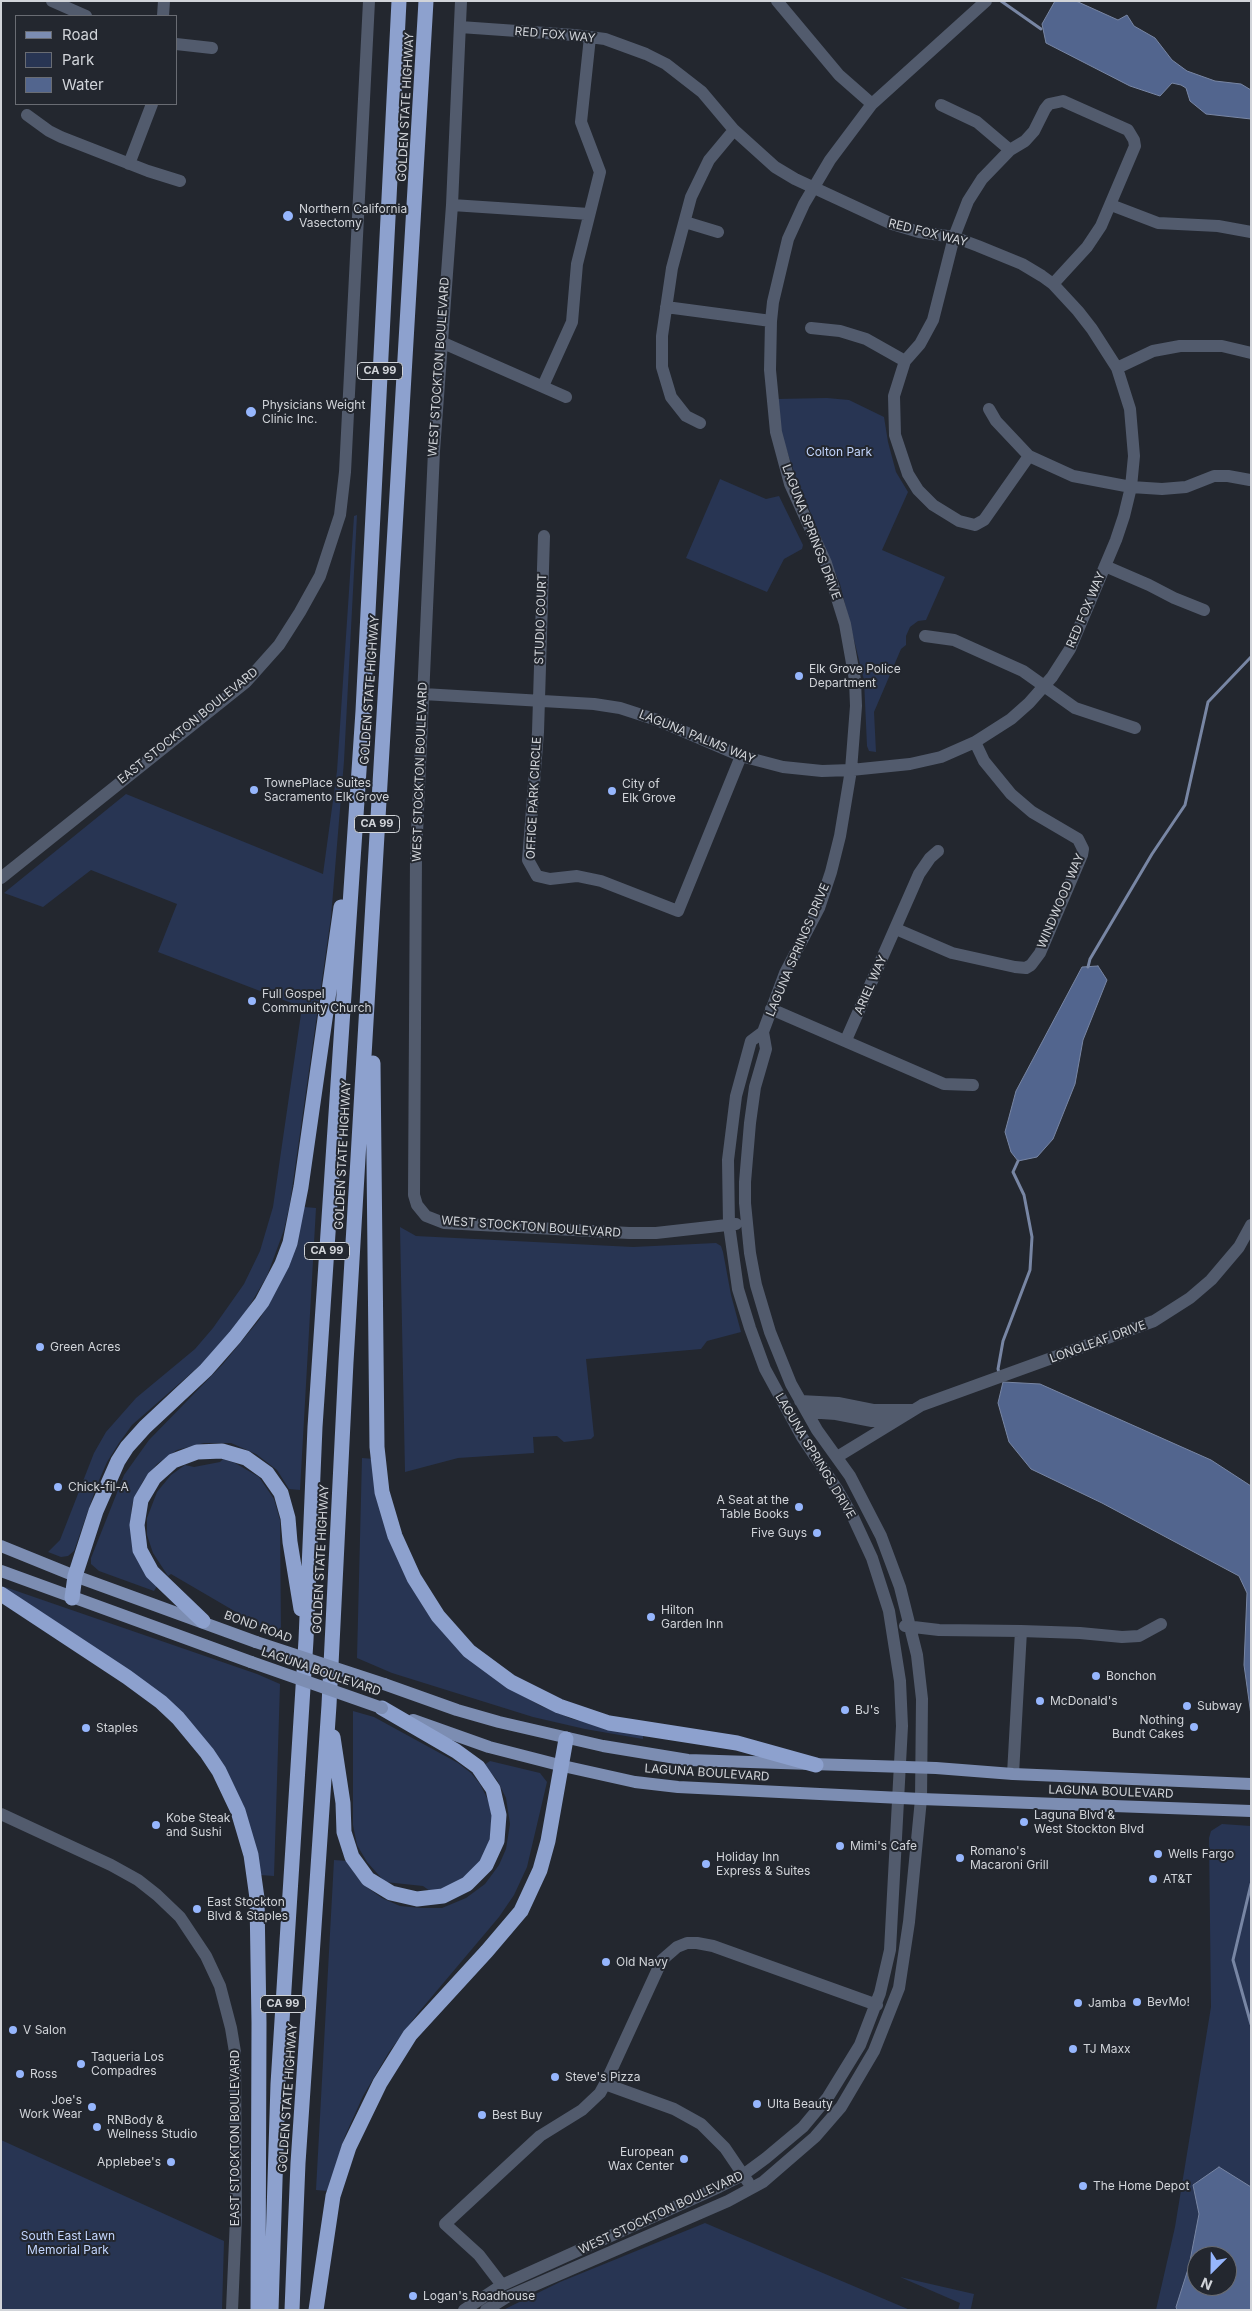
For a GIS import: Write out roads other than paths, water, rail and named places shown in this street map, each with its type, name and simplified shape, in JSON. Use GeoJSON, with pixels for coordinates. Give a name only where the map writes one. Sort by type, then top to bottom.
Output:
{"type":"FeatureCollection","features":[{"type":"Feature","properties":{"kind":"highway","name":"GOLDEN STATE HIGHWAY"},"geometry":{"type":"LineString","coordinates":[[271,2310],[278,2084],[306,1640],[315,1427],[363,711],[399,1]]}},
{"type":"Feature","properties":{"kind":"highway","name":"GOLDEN STATE HIGHWAY"},"geometry":{"type":"LineString","coordinates":[[292,2310],[298,2163],[329,1705],[371,929],[418,171],[426,1]]}},
{"type":"Feature","properties":{"kind":"highway"},"geometry":{"type":"LineString","coordinates":[[72,1598],[75,1576],[105,1488],[127,1447],[206,1370],[235,1337],[262,1302],[282,1264],[296,1216],[344,889],[353,862]]}},
{"type":"Feature","properties":{"kind":"highway"},"geometry":{"type":"LineString","coordinates":[[371,929],[377,1447],[382,1492],[395,1536],[414,1578],[438,1616],[469,1650],[512,1682],[559,1706],[609,1723],[737,1743],[816,1766]]}},
{"type":"Feature","properties":{"kind":"highway"},"geometry":{"type":"LineString","coordinates":[[203,1621],[152,1572],[140,1550],[137,1525],[141,1500],[154,1478],[173,1461],[197,1452],[222,1451],[246,1458],[267,1473],[281,1493],[288,1518],[290,1542],[306,1640]]}},
{"type":"Feature","properties":{"kind":"highway"},"geometry":{"type":"LineString","coordinates":[[1,1594],[127,1677],[161,1702],[178,1718],[207,1753],[226,1785],[238,1811],[251,1855],[257,1898],[259,2023],[258,2310]]}},
{"type":"Feature","properties":{"kind":"highway"},"geometry":{"type":"LineString","coordinates":[[329,1705],[343,1803],[344,1832],[352,1858],[368,1878],[391,1893],[417,1899],[443,1896],[467,1884],[486,1865],[497,1841],[499,1815],[493,1789],[478,1767],[470,1761],[382,1708]]}},
{"type":"Feature","properties":{"kind":"highway"},"geometry":{"type":"LineString","coordinates":[[316,2310],[333,2196],[349,2147],[380,2083],[410,2035],[488,1952],[521,1911],[540,1870],[563,1766],[566,1739]]}},
{"type":"Feature","properties":{"kind":"main road","name":"BOND ROAD"},"geometry":{"type":"LineString","coordinates":[[1,1546],[75,1576],[203,1621],[256,1642],[457,1710],[566,1739]]}},
{"type":"Feature","properties":{"kind":"main road"},"geometry":{"type":"LineString","coordinates":[[1,1571],[72,1598]]}},
{"type":"Feature","properties":{"kind":"main road","name":"LAGUNA BOULEVARD"},"geometry":{"type":"LineString","coordinates":[[72,1598],[490,1747],[635,1782],[678,1787],[1248,1811]]}},
{"type":"Feature","properties":{"kind":"main road","name":"LAGUNA BOULEVARD"},"geometry":{"type":"LineString","coordinates":[[566,1739],[646,1755],[688,1760],[816,1766],[900,1767],[1013,1774],[1251,1784]]}},
{"type":"Feature","properties":{"kind":"street"},"geometry":{"type":"LineString","coordinates":[[52,1],[84,15]]}},
{"type":"Feature","properties":{"kind":"street"},"geometry":{"type":"LineString","coordinates":[[163,15],[164,1]]}},
{"type":"Feature","properties":{"kind":"street","name":"EAST STOCKTON BOULEVARD"},"geometry":{"type":"LineString","coordinates":[[1,878],[246,682],[278,645],[300,612],[320,576],[340,515],[345,472],[369,1]]}},
{"type":"Feature","properties":{"kind":"street","name":"WEST STOCKTON BOULEVARD"},"geometry":{"type":"LineString","coordinates":[[461,1],[452,206],[441,342],[423,694],[416,890],[414,1188],[417,1205],[426,1216],[444,1223],[629,1233],[656,1233],[747,1222]]}},
{"type":"Feature","properties":{"kind":"street"},"geometry":{"type":"LineString","coordinates":[[777,1],[839,74],[872,104]]}},
{"type":"Feature","properties":{"kind":"street","name":"LAGUNA SPRINGS DRIVE"},"geometry":{"type":"LineString","coordinates":[[921,1798],[922,1699],[917,1655],[900,1587],[884,1542],[868,1508],[800,1401],[779,1356],[766,1321],[756,1285],[747,1222],[746,1152],[752,1103],[766,1049],[763,1032],[785,973],[819,908],[831,872],[840,836],[851,770],[856,706],[855,680],[845,624],[826,564],[790,484],[776,432],[770,370],[771,321],[775,292],[788,239],[813,188],[844,139],[872,104],[986,1]]}},
{"type":"Feature","properties":{"kind":"street","name":"RED FOX WAY"},"geometry":{"type":"LineString","coordinates":[[460,27],[590,37],[626,46],[666,64],[702,92],[734,130],[775,167],[813,188],[892,224],[918,232],[954,237],[1008,257],[1053,284],[1092,329],[1117,368],[1130,409],[1133,432],[1131,487],[1124,516],[1070,649],[1046,686],[1011,719],[975,742],[928,760],[851,770]]}},
{"type":"Feature","properties":{"kind":"street"},"geometry":{"type":"LineString","coordinates":[[543,386],[572,322],[577,264],[600,172],[581,122],[590,37]]}},
{"type":"Feature","properties":{"kind":"street"},"geometry":{"type":"LineString","coordinates":[[178,44],[212,48]]}},
{"type":"Feature","properties":{"kind":"street"},"geometry":{"type":"LineString","coordinates":[[1029,456],[980,523],[970,524],[959,521],[933,505],[918,490],[908,474],[895,435],[894,396],[905,361],[920,344],[933,320],[954,237],[972,195],[982,179],[1010,150],[1025,141],[1039,125],[1045,109],[1056,101],[1063,101],[1128,130],[1135,146],[1111,205],[1087,247],[1053,284]]}},
{"type":"Feature","properties":{"kind":"street"},"geometry":{"type":"LineString","coordinates":[[129,164],[152,105]]}},
{"type":"Feature","properties":{"kind":"street"},"geometry":{"type":"LineString","coordinates":[[941,105],[977,122],[1010,150]]}},
{"type":"Feature","properties":{"kind":"street"},"geometry":{"type":"LineString","coordinates":[[27,114],[49,131],[129,164],[180,181]]}},
{"type":"Feature","properties":{"kind":"street"},"geometry":{"type":"LineString","coordinates":[[700,423],[686,416],[678,408],[667,388],[662,367],[662,336],[672,268],[701,172],[717,148],[734,130]]}},
{"type":"Feature","properties":{"kind":"street"},"geometry":{"type":"LineString","coordinates":[[1111,205],[1158,223],[1218,226],[1251,232]]}},
{"type":"Feature","properties":{"kind":"street"},"geometry":{"type":"LineString","coordinates":[[452,206],[589,214]]}},
{"type":"Feature","properties":{"kind":"street"},"geometry":{"type":"LineString","coordinates":[[685,222],[718,232]]}},
{"type":"Feature","properties":{"kind":"street"},"geometry":{"type":"LineString","coordinates":[[666,307],[771,321]]}},
{"type":"Feature","properties":{"kind":"street"},"geometry":{"type":"LineString","coordinates":[[811,328],[840,331],[866,339],[905,361]]}},
{"type":"Feature","properties":{"kind":"street"},"geometry":{"type":"LineString","coordinates":[[441,342],[566,397]]}},
{"type":"Feature","properties":{"kind":"street"},"geometry":{"type":"LineString","coordinates":[[1117,368],[1153,351],[1180,346],[1222,346],[1251,353]]}},
{"type":"Feature","properties":{"kind":"street"},"geometry":{"type":"LineString","coordinates":[[989,409],[996,421],[1029,456],[1045,465],[1085,480],[1131,487],[1175,488],[1186,487],[1214,476],[1228,476],[1250,480]]}},
{"type":"Feature","properties":{"kind":"street","name":"STUDIO COURT"},"geometry":{"type":"LineString","coordinates":[[537,701],[544,536]]}},
{"type":"Feature","properties":{"kind":"street"},"geometry":{"type":"LineString","coordinates":[[1105,566],[1204,610]]}},
{"type":"Feature","properties":{"kind":"street"},"geometry":{"type":"LineString","coordinates":[[925,636],[954,640],[1023,671],[1075,708],[1135,728]]}},
{"type":"Feature","properties":{"kind":"street","name":"LAGUNA PALMS WAY"},"geometry":{"type":"LineString","coordinates":[[423,694],[594,704],[620,708],[657,720],[741,756],[783,767],[822,771],[851,770]]}},
{"type":"Feature","properties":{"kind":"street","name":"OFFICE PARK CIRCLE"},"geometry":{"type":"LineString","coordinates":[[537,701],[538,732],[528,860],[537,876],[550,879],[577,876],[601,881],[678,911],[741,756]]}},
{"type":"Feature","properties":{"kind":"street","name":"WINDWOOD WAY"},"geometry":{"type":"LineString","coordinates":[[896,929],[952,953],[1026,968],[1031,965],[1040,953],[1082,855],[1083,849],[1078,839],[1032,812],[1010,794],[984,761],[975,742]]}},
{"type":"Feature","properties":{"kind":"street","name":"ARIEL WAY"},"geometry":{"type":"LineString","coordinates":[[846,1040],[919,874],[930,858],[938,851]]}},
{"type":"Feature","properties":{"kind":"street"},"geometry":{"type":"LineString","coordinates":[[771,1009],[944,1084],[973,1085]]}},
{"type":"Feature","properties":{"kind":"street","name":"LAGUNA SPRINGS DRIVE"},"geometry":{"type":"LineString","coordinates":[[763,1032],[751,1042],[736,1096],[728,1160],[728,1225],[738,1289],[750,1328],[766,1369],[802,1437],[837,1489],[866,1543],[883,1589],[890,1618],[900,1681],[902,1726],[897,1797]]}},
{"type":"Feature","properties":{"kind":"street","name":"LONGLEAF DRIVE"},"geometry":{"type":"LineString","coordinates":[[837,1458],[912,1410],[1154,1321],[1190,1298],[1224,1264],[1251,1225]]}},
{"type":"Feature","properties":{"kind":"street","name":"LONGLEAF DRIVE"},"geometry":{"type":"LineString","coordinates":[[800,1401],[838,1403],[873,1410],[912,1410]]}},
{"type":"Feature","properties":{"kind":"street","name":"LONGLEAF DRIVE"},"geometry":{"type":"LineString","coordinates":[[807,1412],[836,1414],[872,1421],[898,1418]]}},
{"type":"Feature","properties":{"kind":"street"},"geometry":{"type":"LineString","coordinates":[[837,1489],[851,1496],[873,1536],[884,1542]]}},
{"type":"Feature","properties":{"kind":"street"},"geometry":{"type":"LineString","coordinates":[[866,1543],[877,1548],[889,1578],[900,1587]]}},
{"type":"Feature","properties":{"kind":"street"},"geometry":{"type":"LineString","coordinates":[[883,1589],[893,1597],[903,1625],[911,1628],[1080,1633],[1122,1637],[1139,1636],[1161,1624]]}},
{"type":"Feature","properties":{"kind":"street"},"geometry":{"type":"LineString","coordinates":[[1013,1774],[1021,1631]]}},
{"type":"Feature","properties":{"kind":"street","name":"WEST STOCKTON BOULEVARD"},"geometry":{"type":"LineString","coordinates":[[464,2310],[502,2286],[743,2175],[766,2158],[816,2113],[856,2052],[877,2005],[890,1950],[897,1797]]}},
{"type":"Feature","properties":{"kind":"street","name":"WEST STOCKTON BOULEVARD"},"geometry":{"type":"LineString","coordinates":[[486,2310],[507,2297],[753,2189],[815,2137],[841,2107],[859,2079],[884,2031],[899,1988],[905,1952],[921,1798]]}},
{"type":"Feature","properties":{"kind":"street","name":"EAST STOCKTON BOULEVARD"},"geometry":{"type":"LineString","coordinates":[[1,1814],[111,1865],[138,1880],[180,1917],[206,1956],[220,1986],[235,2052],[236,2218],[232,2310]]}},
{"type":"Feature","properties":{"kind":"street"},"geometry":{"type":"LineString","coordinates":[[502,2286],[479,2255],[444,2224],[540,2136],[582,2110],[600,2093],[662,1960],[677,1947],[687,1943],[713,1946],[877,2005]]}},
{"type":"Feature","properties":{"kind":"street"},"geometry":{"type":"LineString","coordinates":[[605,2084],[674,2109],[701,2124],[713,2134],[753,2189]]}},
{"type":"Feature","properties":{"kind":"water"},"geometry":{"type":"Polygon","coordinates":[[[1055,1],[1076,1],[1118,20],[1127,15],[1134,26],[1155,38],[1172,60],[1187,71],[1215,81],[1241,84],[1251,90],[1251,119],[1206,114],[1190,101],[1186,88],[1181,85],[1172,83],[1160,96],[1130,86],[1046,43],[1042,24],[1055,1]]]}},
{"type":"Feature","properties":{"kind":"water"},"geometry":{"type":"Polygon","coordinates":[[[1098,966],[1107,980],[1083,1040],[1075,1084],[1053,1139],[1037,1157],[1018,1161],[1011,1152],[1005,1132],[1016,1091],[1082,967],[1098,966]]]}},
{"type":"Feature","properties":{"kind":"water"},"geometry":{"type":"Polygon","coordinates":[[[1003,1382],[1040,1384],[1211,1460],[1251,1486],[1251,1715],[1244,1665],[1247,1593],[1239,1576],[1102,1503],[1031,1469],[1009,1442],[998,1403],[1003,1382]]]}},
{"type":"Feature","properties":{"kind":"water"},"geometry":{"type":"Polygon","coordinates":[[[1219,2167],[1251,2187],[1251,2310],[1177,2310],[1176,2307],[1187,2272],[1187,2296],[1237,2296],[1237,2246],[1193,2246],[1199,2214],[1193,2185],[1219,2167]]]}},
{"type":"Feature","properties":{"kind":"waterway"},"geometry":{"type":"LineString","coordinates":[[1001,1],[1041,29]]}},
{"type":"Feature","properties":{"kind":"waterway"},"geometry":{"type":"LineString","coordinates":[[1088,967],[1090,959],[1152,854],[1185,805],[1208,702],[1251,657]]}},
{"type":"Feature","properties":{"kind":"waterway"},"geometry":{"type":"LineString","coordinates":[[1000,1375],[998,1369],[1003,1341],[1030,1270],[1032,1237],[1024,1195],[1013,1172],[1018,1161]]}},
{"type":"Feature","properties":{"kind":"waterway"},"geometry":{"type":"LineString","coordinates":[[1251,1884],[1233,1960],[1251,2024]]}},
{"type":"Feature","properties":{"kind":"place","name":"Northern California Vasectomy"},"geometry":{"type":"Point","coordinates":[288,216]}},
{"type":"Feature","properties":{"kind":"place","name":"Physicians Weight Clinic Inc."},"geometry":{"type":"Point","coordinates":[251,412]}},
{"type":"Feature","properties":{"kind":"place","name":"Elk Grove Police Department"},"geometry":{"type":"Point","coordinates":[799,676]}},
{"type":"Feature","properties":{"kind":"place","name":"TownePlace Suites Sacramento Elk Grove"},"geometry":{"type":"Point","coordinates":[254,790]}},
{"type":"Feature","properties":{"kind":"place","name":"City of Elk Grove"},"geometry":{"type":"Point","coordinates":[612,791]}},
{"type":"Feature","properties":{"kind":"place","name":"Full Gospel Community Church"},"geometry":{"type":"Point","coordinates":[252,1001]}},
{"type":"Feature","properties":{"kind":"place","name":"Green Acres"},"geometry":{"type":"Point","coordinates":[40,1347]}},
{"type":"Feature","properties":{"kind":"place","name":"Chick-fil-A"},"geometry":{"type":"Point","coordinates":[58,1487]}},
{"type":"Feature","properties":{"kind":"place","name":"A Seat at the Table Books"},"geometry":{"type":"Point","coordinates":[799,1507]}},
{"type":"Feature","properties":{"kind":"place","name":"Five Guys"},"geometry":{"type":"Point","coordinates":[817,1533]}},
{"type":"Feature","properties":{"kind":"place","name":"Hilton Garden Inn"},"geometry":{"type":"Point","coordinates":[651,1617]}},
{"type":"Feature","properties":{"kind":"place","name":"Bonchon"},"geometry":{"type":"Point","coordinates":[1096,1676]}},
{"type":"Feature","properties":{"kind":"place","name":"McDonald's"},"geometry":{"type":"Point","coordinates":[1040,1701]}},
{"type":"Feature","properties":{"kind":"place","name":"Subway"},"geometry":{"type":"Point","coordinates":[1187,1706]}},
{"type":"Feature","properties":{"kind":"place","name":"BJ's"},"geometry":{"type":"Point","coordinates":[845,1710]}},
{"type":"Feature","properties":{"kind":"place","name":"Nothing Bundt Cakes"},"geometry":{"type":"Point","coordinates":[1194,1727]}},
{"type":"Feature","properties":{"kind":"place","name":"Staples"},"geometry":{"type":"Point","coordinates":[86,1728]}},
{"type":"Feature","properties":{"kind":"place","name":"Laguna Blvd & West Stockton Blvd"},"geometry":{"type":"Point","coordinates":[1024,1822]}},
{"type":"Feature","properties":{"kind":"place","name":"Kobe Steak and Sushi"},"geometry":{"type":"Point","coordinates":[156,1825]}},
{"type":"Feature","properties":{"kind":"place","name":"Mimi's Cafe"},"geometry":{"type":"Point","coordinates":[840,1846]}},
{"type":"Feature","properties":{"kind":"place","name":"Wells Fargo"},"geometry":{"type":"Point","coordinates":[1158,1854]}},
{"type":"Feature","properties":{"kind":"place","name":"Romano's Macaroni Grill"},"geometry":{"type":"Point","coordinates":[960,1858]}},
{"type":"Feature","properties":{"kind":"place","name":"Holiday Inn Express & Suites"},"geometry":{"type":"Point","coordinates":[706,1864]}},
{"type":"Feature","properties":{"kind":"place","name":"AT&T"},"geometry":{"type":"Point","coordinates":[1153,1879]}},
{"type":"Feature","properties":{"kind":"place","name":"East Stockton Blvd & Staples"},"geometry":{"type":"Point","coordinates":[197,1909]}},
{"type":"Feature","properties":{"kind":"place","name":"Old Navy"},"geometry":{"type":"Point","coordinates":[606,1962]}},
{"type":"Feature","properties":{"kind":"place","name":"BevMo!"},"geometry":{"type":"Point","coordinates":[1137,2002]}},
{"type":"Feature","properties":{"kind":"place","name":"Jamba"},"geometry":{"type":"Point","coordinates":[1078,2003]}},
{"type":"Feature","properties":{"kind":"place","name":"V Salon"},"geometry":{"type":"Point","coordinates":[13,2030]}},
{"type":"Feature","properties":{"kind":"place","name":"TJ Maxx"},"geometry":{"type":"Point","coordinates":[1073,2049]}},
{"type":"Feature","properties":{"kind":"place","name":"Taqueria Los Compadres"},"geometry":{"type":"Point","coordinates":[81,2064]}},
{"type":"Feature","properties":{"kind":"place","name":"Ross"},"geometry":{"type":"Point","coordinates":[20,2074]}},
{"type":"Feature","properties":{"kind":"place","name":"Steve's Pizza"},"geometry":{"type":"Point","coordinates":[555,2077]}},
{"type":"Feature","properties":{"kind":"place","name":"Ulta Beauty"},"geometry":{"type":"Point","coordinates":[757,2104]}},
{"type":"Feature","properties":{"kind":"place","name":"Joe's Work Wear"},"geometry":{"type":"Point","coordinates":[92,2107]}},
{"type":"Feature","properties":{"kind":"place","name":"Best Buy"},"geometry":{"type":"Point","coordinates":[482,2115]}},
{"type":"Feature","properties":{"kind":"place","name":"RNBody & Wellness Studio"},"geometry":{"type":"Point","coordinates":[97,2127]}},
{"type":"Feature","properties":{"kind":"place","name":"European Wax Center"},"geometry":{"type":"Point","coordinates":[684,2159]}},
{"type":"Feature","properties":{"kind":"place","name":"Applebee's"},"geometry":{"type":"Point","coordinates":[171,2162]}},
{"type":"Feature","properties":{"kind":"place","name":"The Home Depot"},"geometry":{"type":"Point","coordinates":[1083,2186]}},
{"type":"Feature","properties":{"kind":"place","name":"Logan's Roadhouse"},"geometry":{"type":"Point","coordinates":[413,2296]}},
{"type":"Feature","properties":{"kind":"park label","name":"Colton Park"},"geometry":{"type":"Point","coordinates":[839,452]}},
{"type":"Feature","properties":{"kind":"park label","name":"South East Lawn Memorial Park"},"geometry":{"type":"Point","coordinates":[68,2243]}}]}
